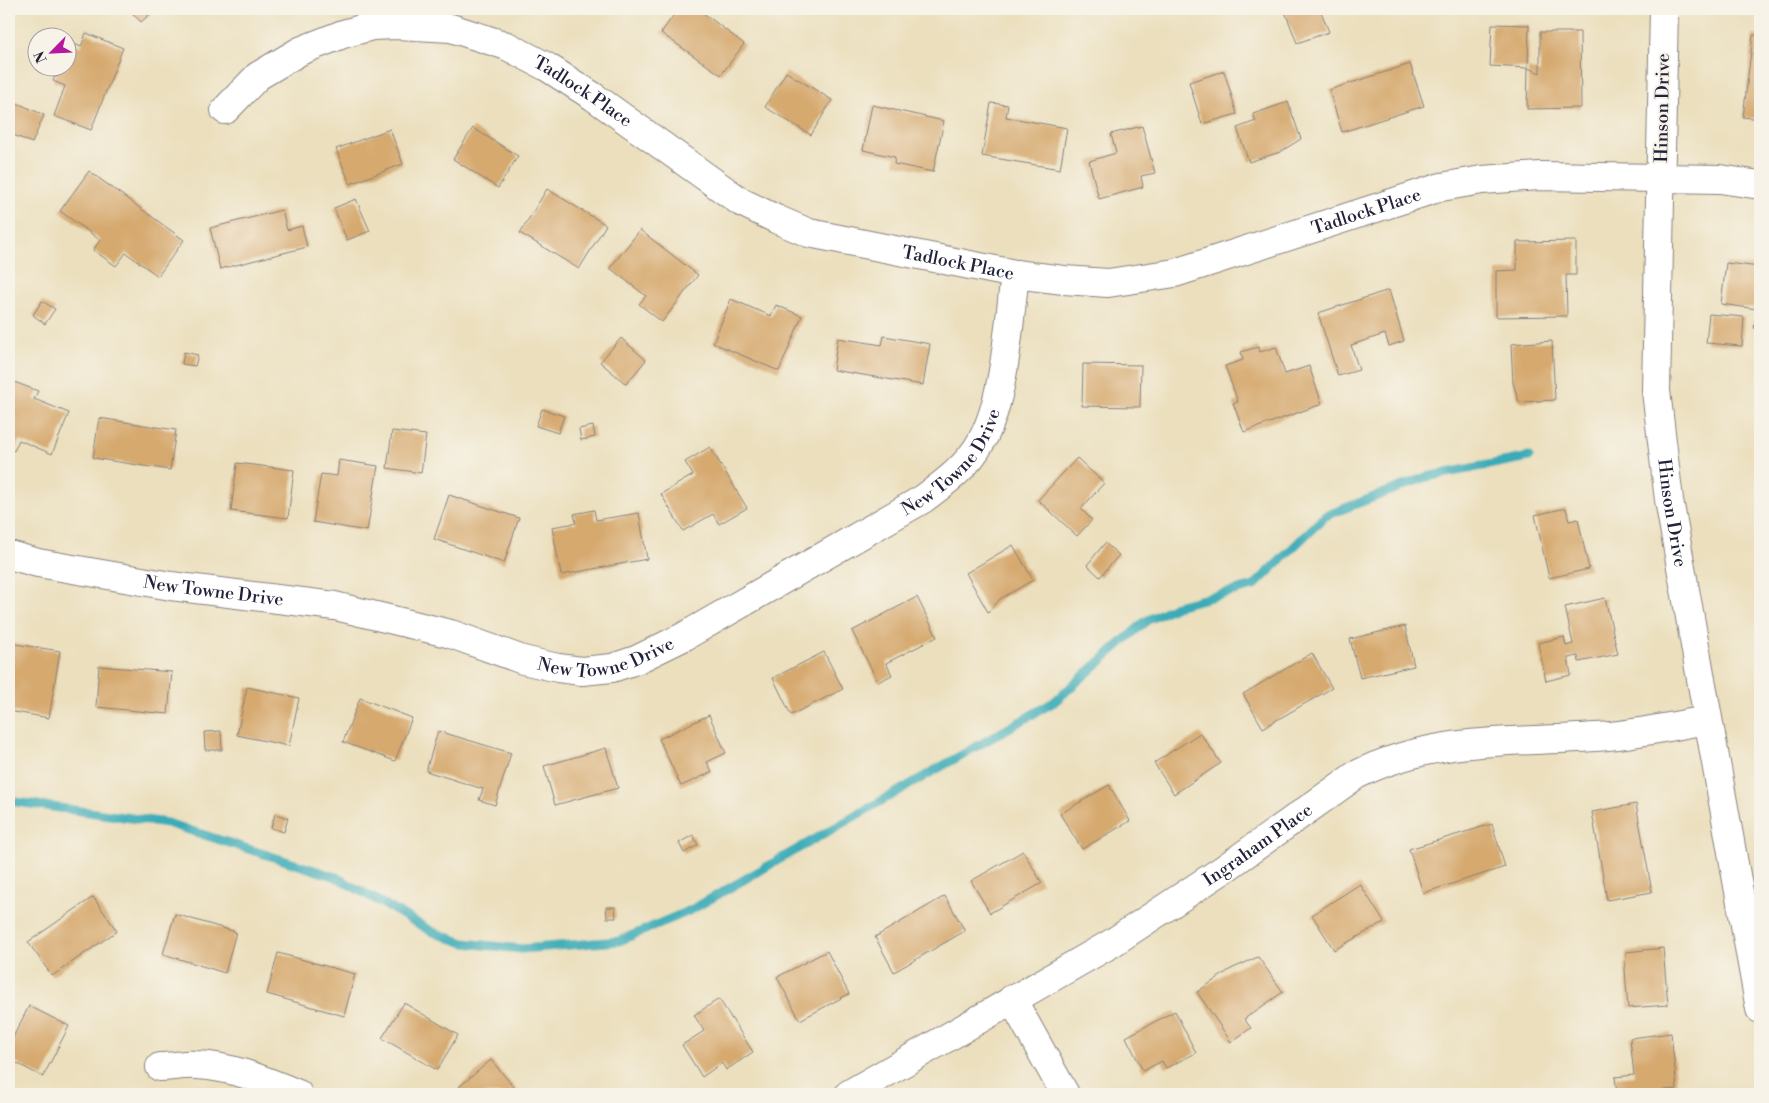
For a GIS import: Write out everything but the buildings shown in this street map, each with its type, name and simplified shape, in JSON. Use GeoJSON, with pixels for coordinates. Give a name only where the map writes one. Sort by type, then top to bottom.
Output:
{"type":"FeatureCollection","features":[{"type":"Feature","properties":{"kind":"street","name":"Hinson Drive"},"geometry":{"type":"LineString","coordinates":[[1664,9],[1656,391],[1669,500],[1708,720],[1750,888],[1760,1009]]}},
{"type":"Feature","properties":{"kind":"street","name":"Tadlock Place"},"geometry":{"type":"LineString","coordinates":[[225,110],[258,76],[300,51],[343,34],[372,26],[397,25],[451,28],[506,46],[546,67],[594,97],[741,202],[776,220],[809,233],[1015,274],[1108,282],[1174,273],[1441,187],[1482,180],[1540,176],[1720,180],[1760,185]]}},
{"type":"Feature","properties":{"kind":"street","name":"New Towne Drive"},"geometry":{"type":"LineString","coordinates":[[9,555],[38,563],[170,586],[334,606],[451,634],[523,660],[558,668],[582,671],[612,668],[636,660],[685,636],[923,499],[952,478],[969,460],[983,439],[991,416],[1002,372],[1015,274]]}},
{"type":"Feature","properties":{"kind":"street","name":"Ingraham Place"},"geometry":{"type":"LineString","coordinates":[[849,1094],[1112,943],[1224,869],[1356,775],[1378,764],[1402,755],[1437,747],[1597,737],[1708,720]]}},
{"type":"Feature","properties":{"kind":"street"},"geometry":{"type":"LineString","coordinates":[[1012,999],[1065,1094]]}},
{"type":"Feature","properties":{"kind":"street"},"geometry":{"type":"LineString","coordinates":[[160,1067],[196,1065],[225,1069],[267,1081],[298,1094]]}},
{"type":"Feature","properties":{"kind":"waterway"},"geometry":{"type":"LineString","coordinates":[[9,801],[167,823],[336,877],[433,932],[464,943],[521,949],[619,941],[691,910],[1054,702],[1146,621],[1176,606],[1254,586],[1325,516],[1426,477],[1529,457]]}}]}
